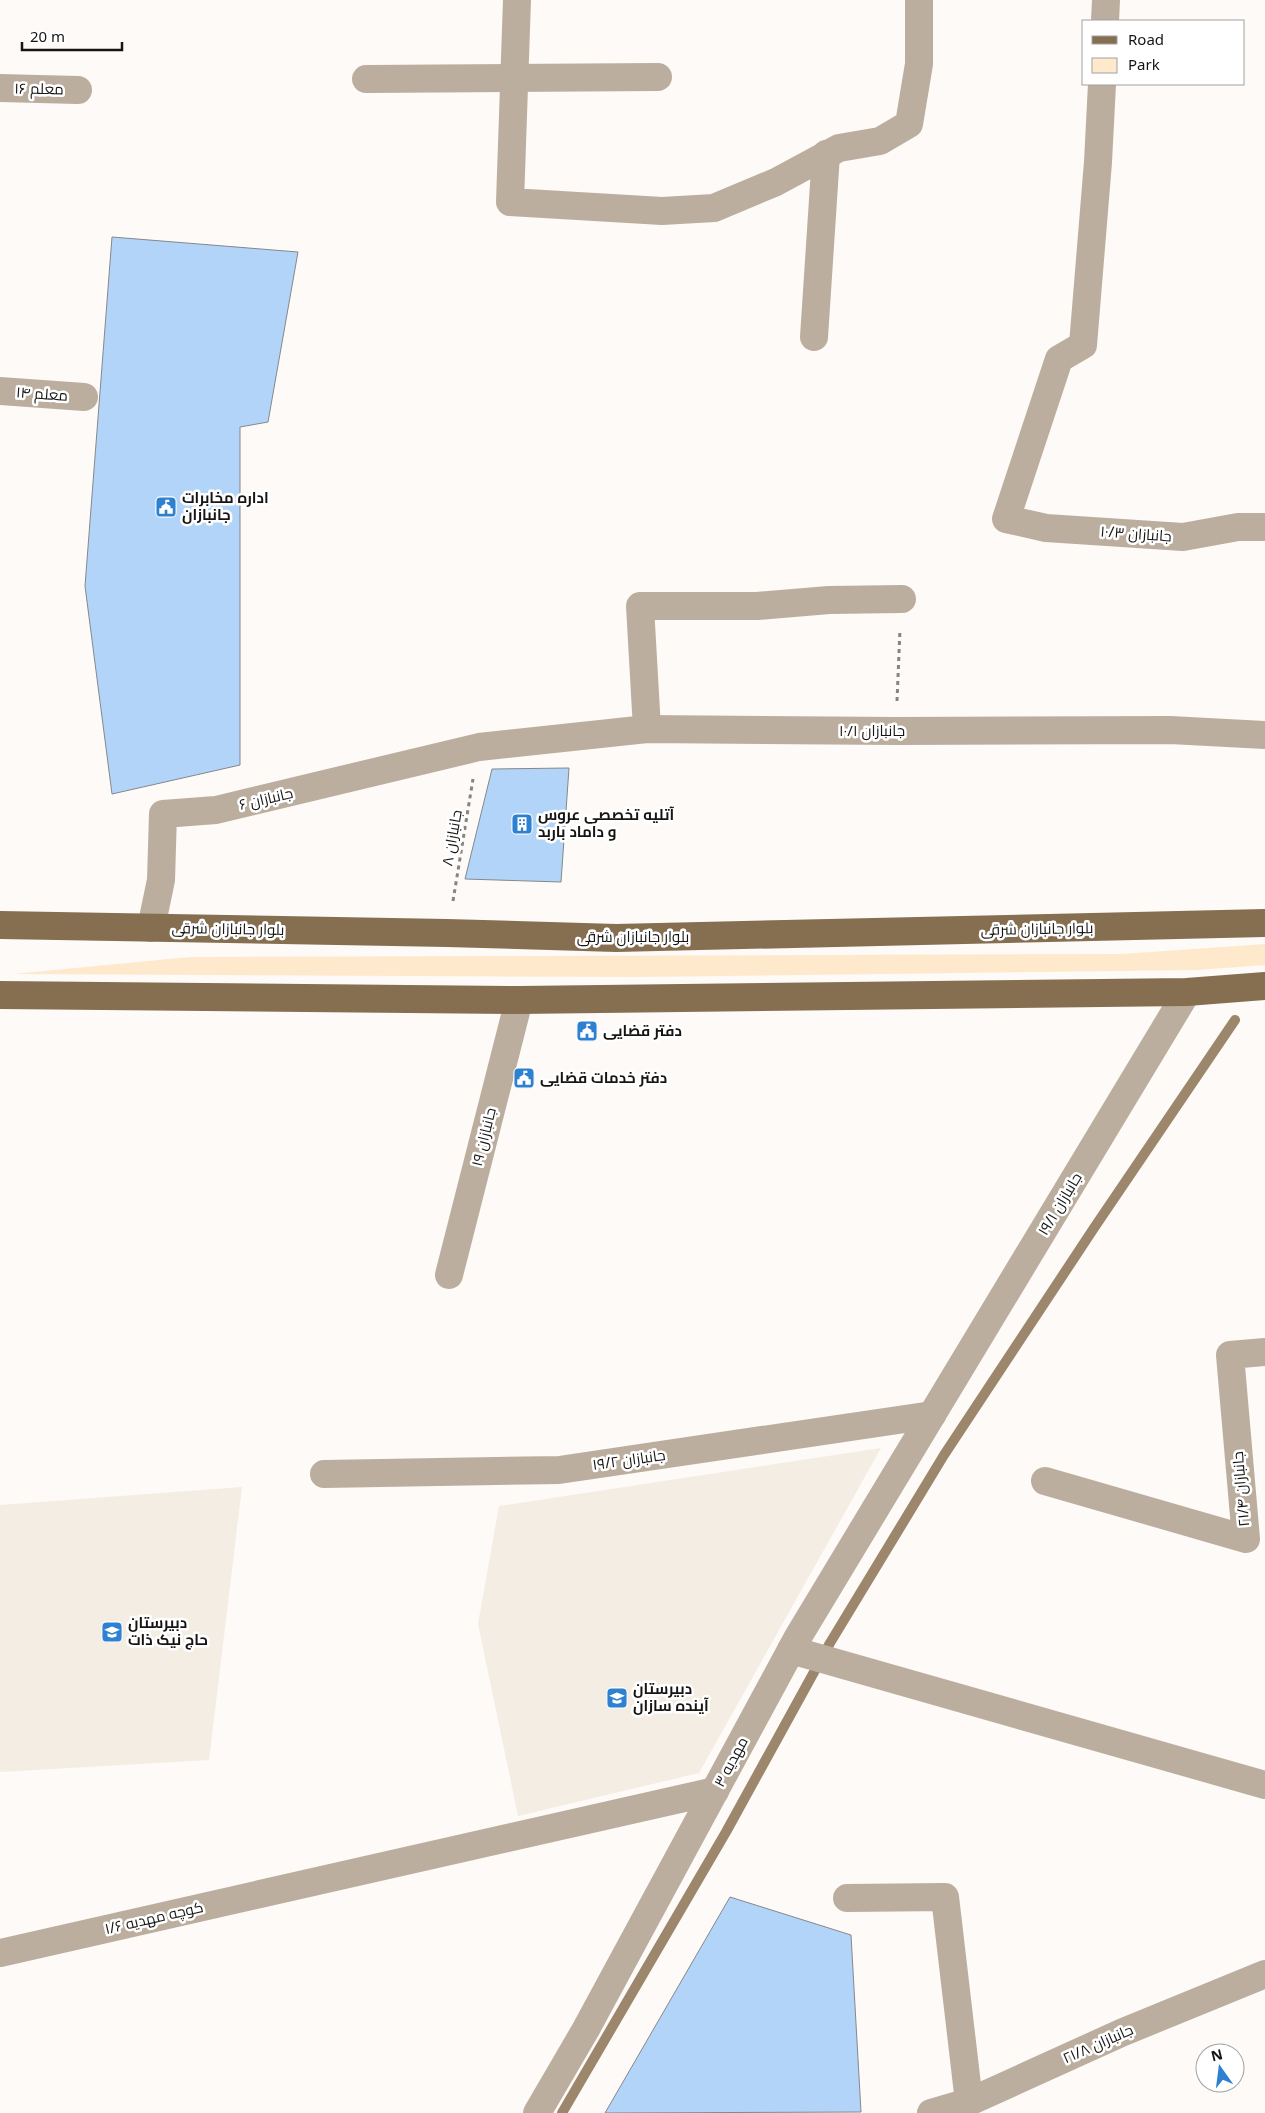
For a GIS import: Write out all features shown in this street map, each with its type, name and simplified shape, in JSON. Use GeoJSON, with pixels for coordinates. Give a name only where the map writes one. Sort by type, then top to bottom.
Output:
{"type":"FeatureCollection","features":[{"type":"Feature","properties":{"kind":"main road","name":"بلوار جانبازان شرقی"},"geometry":{"type":"LineString","coordinates":[[0,924],[616,938],[1265,923]]}},
{"type":"Feature","properties":{"kind":"main road"},"geometry":{"type":"LineString","coordinates":[[0,995],[519,1000],[1187,992],[1265,986]]}},
{"type":"Feature","properties":{"kind":"street"},"geometry":{"type":"LineString","coordinates":[[517,0],[510,202],[662,211],[714,208],[776,182],[840,148],[880,142],[908,124],[919,64],[919,0]]}},
{"type":"Feature","properties":{"kind":"street"},"geometry":{"type":"LineString","coordinates":[[1105,20],[1106,0]]}},
{"type":"Feature","properties":{"kind":"street"},"geometry":{"type":"LineString","coordinates":[[366,79],[658,78]]}},
{"type":"Feature","properties":{"kind":"street","name":"جانبازان ۱۰/۳"},"geometry":{"type":"LineString","coordinates":[[1102,85],[1098,162],[1083,345],[1059,359],[1006,519],[1046,528],[1183,537],[1238,527],[1265,527]]}},
{"type":"Feature","properties":{"kind":"street","name":"معلم ۱۶"},"geometry":{"type":"LineString","coordinates":[[0,88],[78,90]]}},
{"type":"Feature","properties":{"kind":"street"},"geometry":{"type":"LineString","coordinates":[[814,336],[826,154]]}},
{"type":"Feature","properties":{"kind":"street","name":"معلم ۱۴"},"geometry":{"type":"LineString","coordinates":[[0,390],[84,397]]}},
{"type":"Feature","properties":{"kind":"street"},"geometry":{"type":"LineString","coordinates":[[646,729],[640,606],[757,606],[830,600],[902,599]]}},
{"type":"Feature","properties":{"kind":"street","name":"جانبازان ۱۰/۱"},"geometry":{"type":"LineString","coordinates":[[479,747],[646,729],[896,731],[1170,730],[1265,735]]}},
{"type":"Feature","properties":{"kind":"street","name":"جانبازان ۶"},"geometry":{"type":"LineString","coordinates":[[151,928],[161,880],[163,814],[216,810],[479,747]]}},
{"type":"Feature","properties":{"kind":"street","name":"جانبازان ۱۹/۱"},"geometry":{"type":"LineString","coordinates":[[932,1415],[1187,992]]}},
{"type":"Feature","properties":{"kind":"street","name":"جانبازان ۱۹"},"geometry":{"type":"LineString","coordinates":[[449,1275],[519,1000]]}},
{"type":"Feature","properties":{"kind":"street","name":"جانبازان ۲۱/۴"},"geometry":{"type":"LineString","coordinates":[[1044,1481],[1246,1540],[1230,1354],[1265,1352]]}},
{"type":"Feature","properties":{"kind":"street","name":"جانبازان ۱۹/۲"},"geometry":{"type":"LineString","coordinates":[[324,1474],[558,1470],[932,1415]]}},
{"type":"Feature","properties":{"kind":"street","name":"مهدیه ۳"},"geometry":{"type":"LineString","coordinates":[[537,2113],[586,2029],[791,1650],[932,1415]]}},
{"type":"Feature","properties":{"kind":"street"},"geometry":{"type":"LineString","coordinates":[[791,1650],[1265,1786]]}},
{"type":"Feature","properties":{"kind":"street","name":"کوچه مهدیه ۱/۶"},"geometry":{"type":"LineString","coordinates":[[0,1953],[715,1791]]}},
{"type":"Feature","properties":{"kind":"street"},"geometry":{"type":"LineString","coordinates":[[847,1898],[945,1897],[968,2102]]}},
{"type":"Feature","properties":{"kind":"street","name":"جانبازان ۲۱/۸"},"geometry":{"type":"LineString","coordinates":[[931,2113],[968,2102],[1121,2033],[1265,1974]]}},
{"type":"Feature","properties":{"kind":"path"},"geometry":{"type":"LineString","coordinates":[[896,731],[902,599]]}},
{"type":"Feature","properties":{"kind":"path","name":"جانبازان ۸"},"geometry":{"type":"LineString","coordinates":[[447,933],[479,747]]}},
{"type":"Feature","properties":{"kind":"shaded area","name":"دبیرستان آینده سازان"},"geometry":{"type":"Polygon","coordinates":[[[881,1448],[699,1773],[518,1816],[478,1624],[499,1506],[881,1448]]]}},
{"type":"Feature","properties":{"kind":"shaded area","name":"دبیرستان حاج نیک ذات"},"geometry":{"type":"Polygon","coordinates":[[[242,1487],[209,1760],[0,1772],[0,1505],[242,1487]]]}},
{"type":"Feature","properties":{"kind":"green space"},"geometry":{"type":"Polygon","coordinates":[[[1265,944],[1265,965],[1198,970],[636,977],[13,974],[190,957],[1122,954],[1265,944]]]}},
{"type":"Feature","properties":{"kind":"building","name":"اداره مخابرات جانبازان"},"geometry":{"type":"Polygon","coordinates":[[[112,237],[298,252],[268,422],[240,427],[240,765],[112,794],[85,586],[112,237]]]}},
{"type":"Feature","properties":{"kind":"building","name":"آتلیه تخصصی عروس و داماد باربد"},"geometry":{"type":"Polygon","coordinates":[[[569,768],[561,882],[465,879],[492,769],[569,768]]]}},
{"type":"Feature","properties":{"kind":"building"},"geometry":{"type":"Polygon","coordinates":[[[730,1897],[851,1935],[861,2112],[605,2113],[730,1897]]]}},
{"type":"Feature","properties":{"kind":"waterway"},"geometry":{"type":"LineString","coordinates":[[562,2113],[726,1832],[830,1643],[944,1455],[1094,1228],[1235,1020]]}},
{"type":"Feature","properties":{"kind":"place","name":"اداره مخابرات جانبازان"},"geometry":{"type":"Point","coordinates":[166,507]}},
{"type":"Feature","properties":{"kind":"place","name":"آتلیه تخصصی عروس و داماد باربد"},"geometry":{"type":"Point","coordinates":[522,824]}},
{"type":"Feature","properties":{"kind":"place","name":"دفتر قضایی"},"geometry":{"type":"Point","coordinates":[587,1031]}},
{"type":"Feature","properties":{"kind":"place","name":"دفتر خدمات قضایی"},"geometry":{"type":"Point","coordinates":[524,1078]}},
{"type":"Feature","properties":{"kind":"place","name":"دبیرستان حاج نیک ذات"},"geometry":{"type":"Point","coordinates":[112,1632]}},
{"type":"Feature","properties":{"kind":"place","name":"دبیرستان آینده سازان"},"geometry":{"type":"Point","coordinates":[617,1698]}}]}
